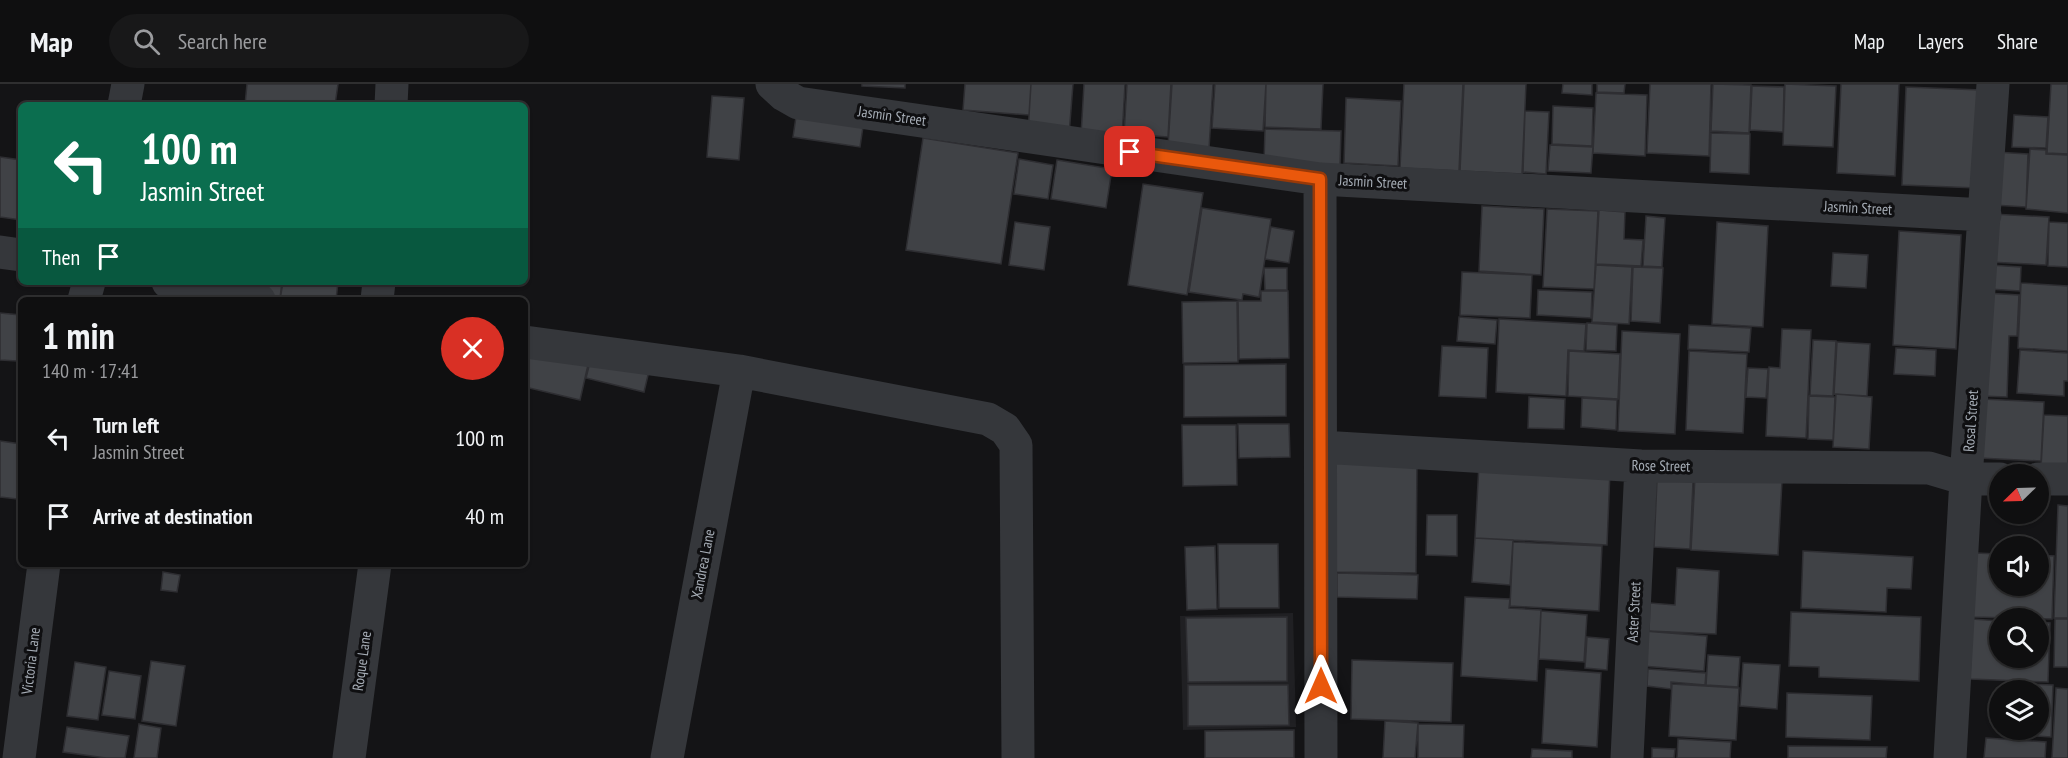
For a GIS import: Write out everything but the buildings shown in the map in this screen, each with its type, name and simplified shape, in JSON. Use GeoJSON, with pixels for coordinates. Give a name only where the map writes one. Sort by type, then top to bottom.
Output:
{"type":"FeatureCollection","features":[{"type":"Feature","properties":{"kind":"street"},"geometry":{"type":"LineString","coordinates":[[125,102],[128,84]]}},
{"type":"Feature","properties":{"kind":"street"},"geometry":{"type":"LineString","coordinates":[[391,102],[392,84]]}},
{"type":"Feature","properties":{"kind":"street","name":"Jasmin Street"},"geometry":{"type":"LineString","coordinates":[[772,84],[784,95],[798,103],[1320,179],[1985,215]]}},
{"type":"Feature","properties":{"kind":"street","name":"Rosal Street"},"geometry":{"type":"LineString","coordinates":[[1950,758],[1993,84]]}},
{"type":"Feature","properties":{"kind":"street"},"geometry":{"type":"LineString","coordinates":[[1320,179],[1321,758]]}},
{"type":"Feature","properties":{"kind":"street"},"geometry":{"type":"LineString","coordinates":[[0,252],[18,255]]}},
{"type":"Feature","properties":{"kind":"street"},"geometry":{"type":"LineString","coordinates":[[183,285],[244,297]]}},
{"type":"Feature","properties":{"kind":"street"},"geometry":{"type":"LineString","coordinates":[[528,342],[739,370],[988,419],[1005,429],[1016,445],[1018,758]]}},
{"type":"Feature","properties":{"kind":"street","name":"Xandrea Lane"},"geometry":{"type":"LineString","coordinates":[[667,758],[739,370]]}},
{"type":"Feature","properties":{"kind":"street","name":"Rose Street"},"geometry":{"type":"LineString","coordinates":[[1321,447],[1641,466],[1929,468],[1966,479],[1989,479]]}},
{"type":"Feature","properties":{"kind":"street","name":"Aster Street"},"geometry":{"type":"LineString","coordinates":[[1627,758],[1641,466]]}},
{"type":"Feature","properties":{"kind":"street"},"geometry":{"type":"LineString","coordinates":[[2049,479],[2068,479]]}},
{"type":"Feature","properties":{"kind":"street","name":"Victoria Lane"},"geometry":{"type":"LineString","coordinates":[[19,758],[44,567]]}},
{"type":"Feature","properties":{"kind":"street","name":"Roque Lane"},"geometry":{"type":"LineString","coordinates":[[349,758],[375,567]]}},
{"type":"Feature","properties":{"kind":"shaded area"},"geometry":{"type":"Polygon","coordinates":[[[1293,613],[1296,727],[1183,730],[1180,616],[1293,613]]]}},
{"type":"Feature","properties":{"kind":"route"},"geometry":{"type":"LineString","coordinates":[[1130,152],[1320,179],[1321,686]]}}]}
